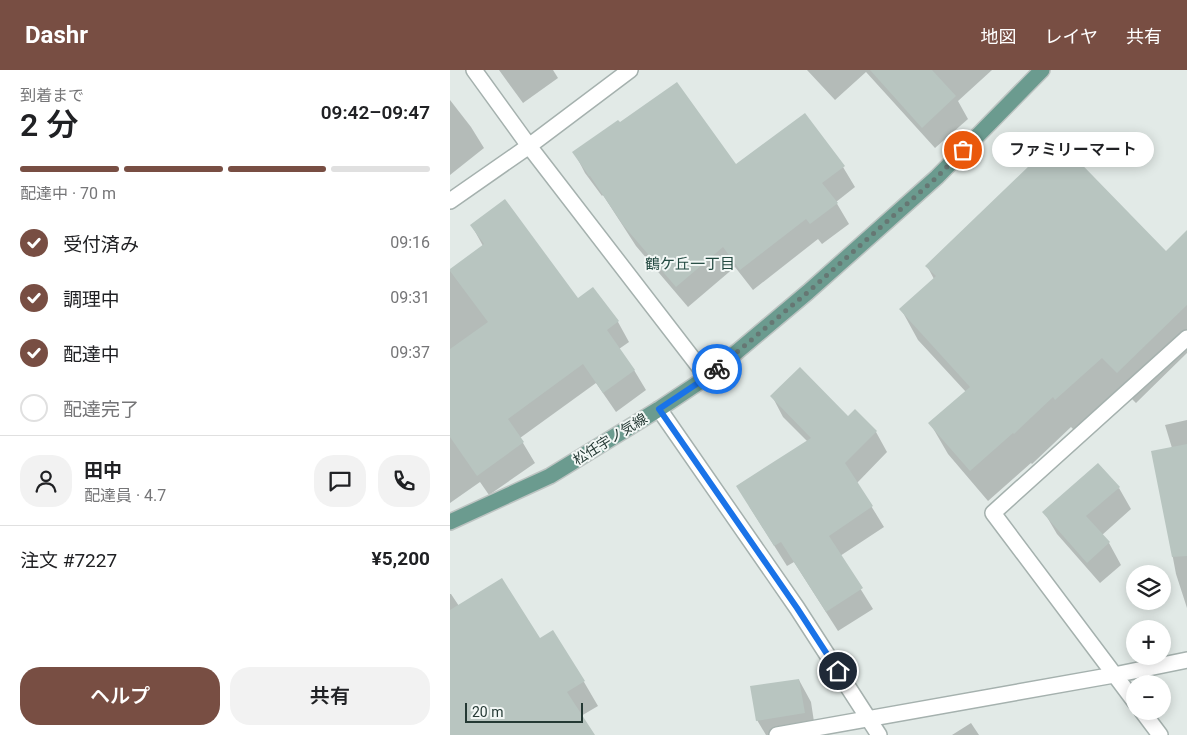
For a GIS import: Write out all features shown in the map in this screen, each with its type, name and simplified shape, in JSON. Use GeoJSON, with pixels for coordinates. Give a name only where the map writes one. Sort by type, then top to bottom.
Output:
{"type":"FeatureCollection","features":[{"type":"Feature","properties":{"kind":"main road","name":"松任宇ノ気線"},"geometry":{"type":"LineString","coordinates":[[450,522],[550,476],[707,377],[808,292],[937,177],[1042,70]]}},
{"type":"Feature","properties":{"kind":"street"},"geometry":{"type":"LineString","coordinates":[[474,70],[529,146],[707,377]]}},
{"type":"Feature","properties":{"kind":"street"},"geometry":{"type":"LineString","coordinates":[[450,201],[529,146],[630,70]]}},
{"type":"Feature","properties":{"kind":"street"},"geometry":{"type":"LineString","coordinates":[[1126,690],[992,513],[1187,338]]}},
{"type":"Feature","properties":{"kind":"street"},"geometry":{"type":"LineString","coordinates":[[659,409],[797,608],[879,735]]}},
{"type":"Feature","properties":{"kind":"street"},"geometry":{"type":"LineString","coordinates":[[777,735],[1187,660]]}},
{"type":"Feature","properties":{"kind":"street"},"geometry":{"type":"LineString","coordinates":[[1149,720],[1160,735]]}},
{"type":"Feature","properties":{"kind":"building"},"geometry":{"type":"Polygon","coordinates":[[[870,70],[932,70],[956,96],[922,128],[870,70]]]}},
{"type":"Feature","properties":{"kind":"building"},"geometry":{"type":"Polygon","coordinates":[[[677,82],[736,164],[805,113],[845,166],[822,183],[838,203],[810,224],[806,219],[740,270],[723,247],[676,287],[623,225],[572,152],[618,120],[620,122],[677,82]]]}},
{"type":"Feature","properties":{"kind":"building"},"geometry":{"type":"Polygon","coordinates":[[[1057,139],[1166,251],[1187,230],[1187,305],[1117,373],[1102,358],[1055,400],[1053,397],[1014,434],[970,471],[928,423],[970,387],[899,309],[936,276],[925,266],[1057,139]]]}},
{"type":"Feature","properties":{"kind":"building"},"geometry":{"type":"Polygon","coordinates":[[[505,199],[578,298],[593,287],[619,321],[607,330],[635,370],[603,393],[583,364],[508,419],[524,442],[477,476],[450,437],[450,349],[488,322],[450,269],[484,244],[470,225],[505,199]]]}},
{"type":"Feature","properties":{"kind":"building"},"geometry":{"type":"Polygon","coordinates":[[[800,367],[848,416],[855,409],[877,431],[845,463],[873,506],[829,536],[863,588],[826,612],[781,542],[774,546],[736,486],[811,438],[770,396],[800,367]]]}},
{"type":"Feature","properties":{"kind":"building"},"geometry":{"type":"Polygon","coordinates":[[[1187,444],[1187,556],[1172,557],[1151,451],[1187,444]]]}},
{"type":"Feature","properties":{"kind":"building"},"geometry":{"type":"Polygon","coordinates":[[[1098,463],[1120,487],[1086,516],[1110,542],[1087,563],[1042,512],[1098,463]]]}},
{"type":"Feature","properties":{"kind":"building"},"geometry":{"type":"Polygon","coordinates":[[[502,578],[540,638],[553,630],[585,681],[567,692],[595,735],[450,735],[450,610],[502,578]]]}},
{"type":"Feature","properties":{"kind":"building"},"geometry":{"type":"Polygon","coordinates":[[[799,679],[805,713],[756,721],[750,686],[799,679]]]}},
{"type":"Feature","properties":{"kind":"way so far"},"geometry":{"type":"LineString","coordinates":[[717,369],[808,292],[937,177],[963,150]]}},
{"type":"Feature","properties":{"kind":"place","name":"ファミリーマート"},"geometry":{"type":"Point","coordinates":[963,150]}},
{"type":"Feature","properties":{"kind":"district","name":"鶴ケ丘一丁目"},"geometry":{"type":"Point","coordinates":[690,264]}},
{"type":"Feature","properties":{"kind":"route"},"geometry":{"type":"LineString","coordinates":[[717,369],[659,409],[797,608],[838,671]]}}]}
